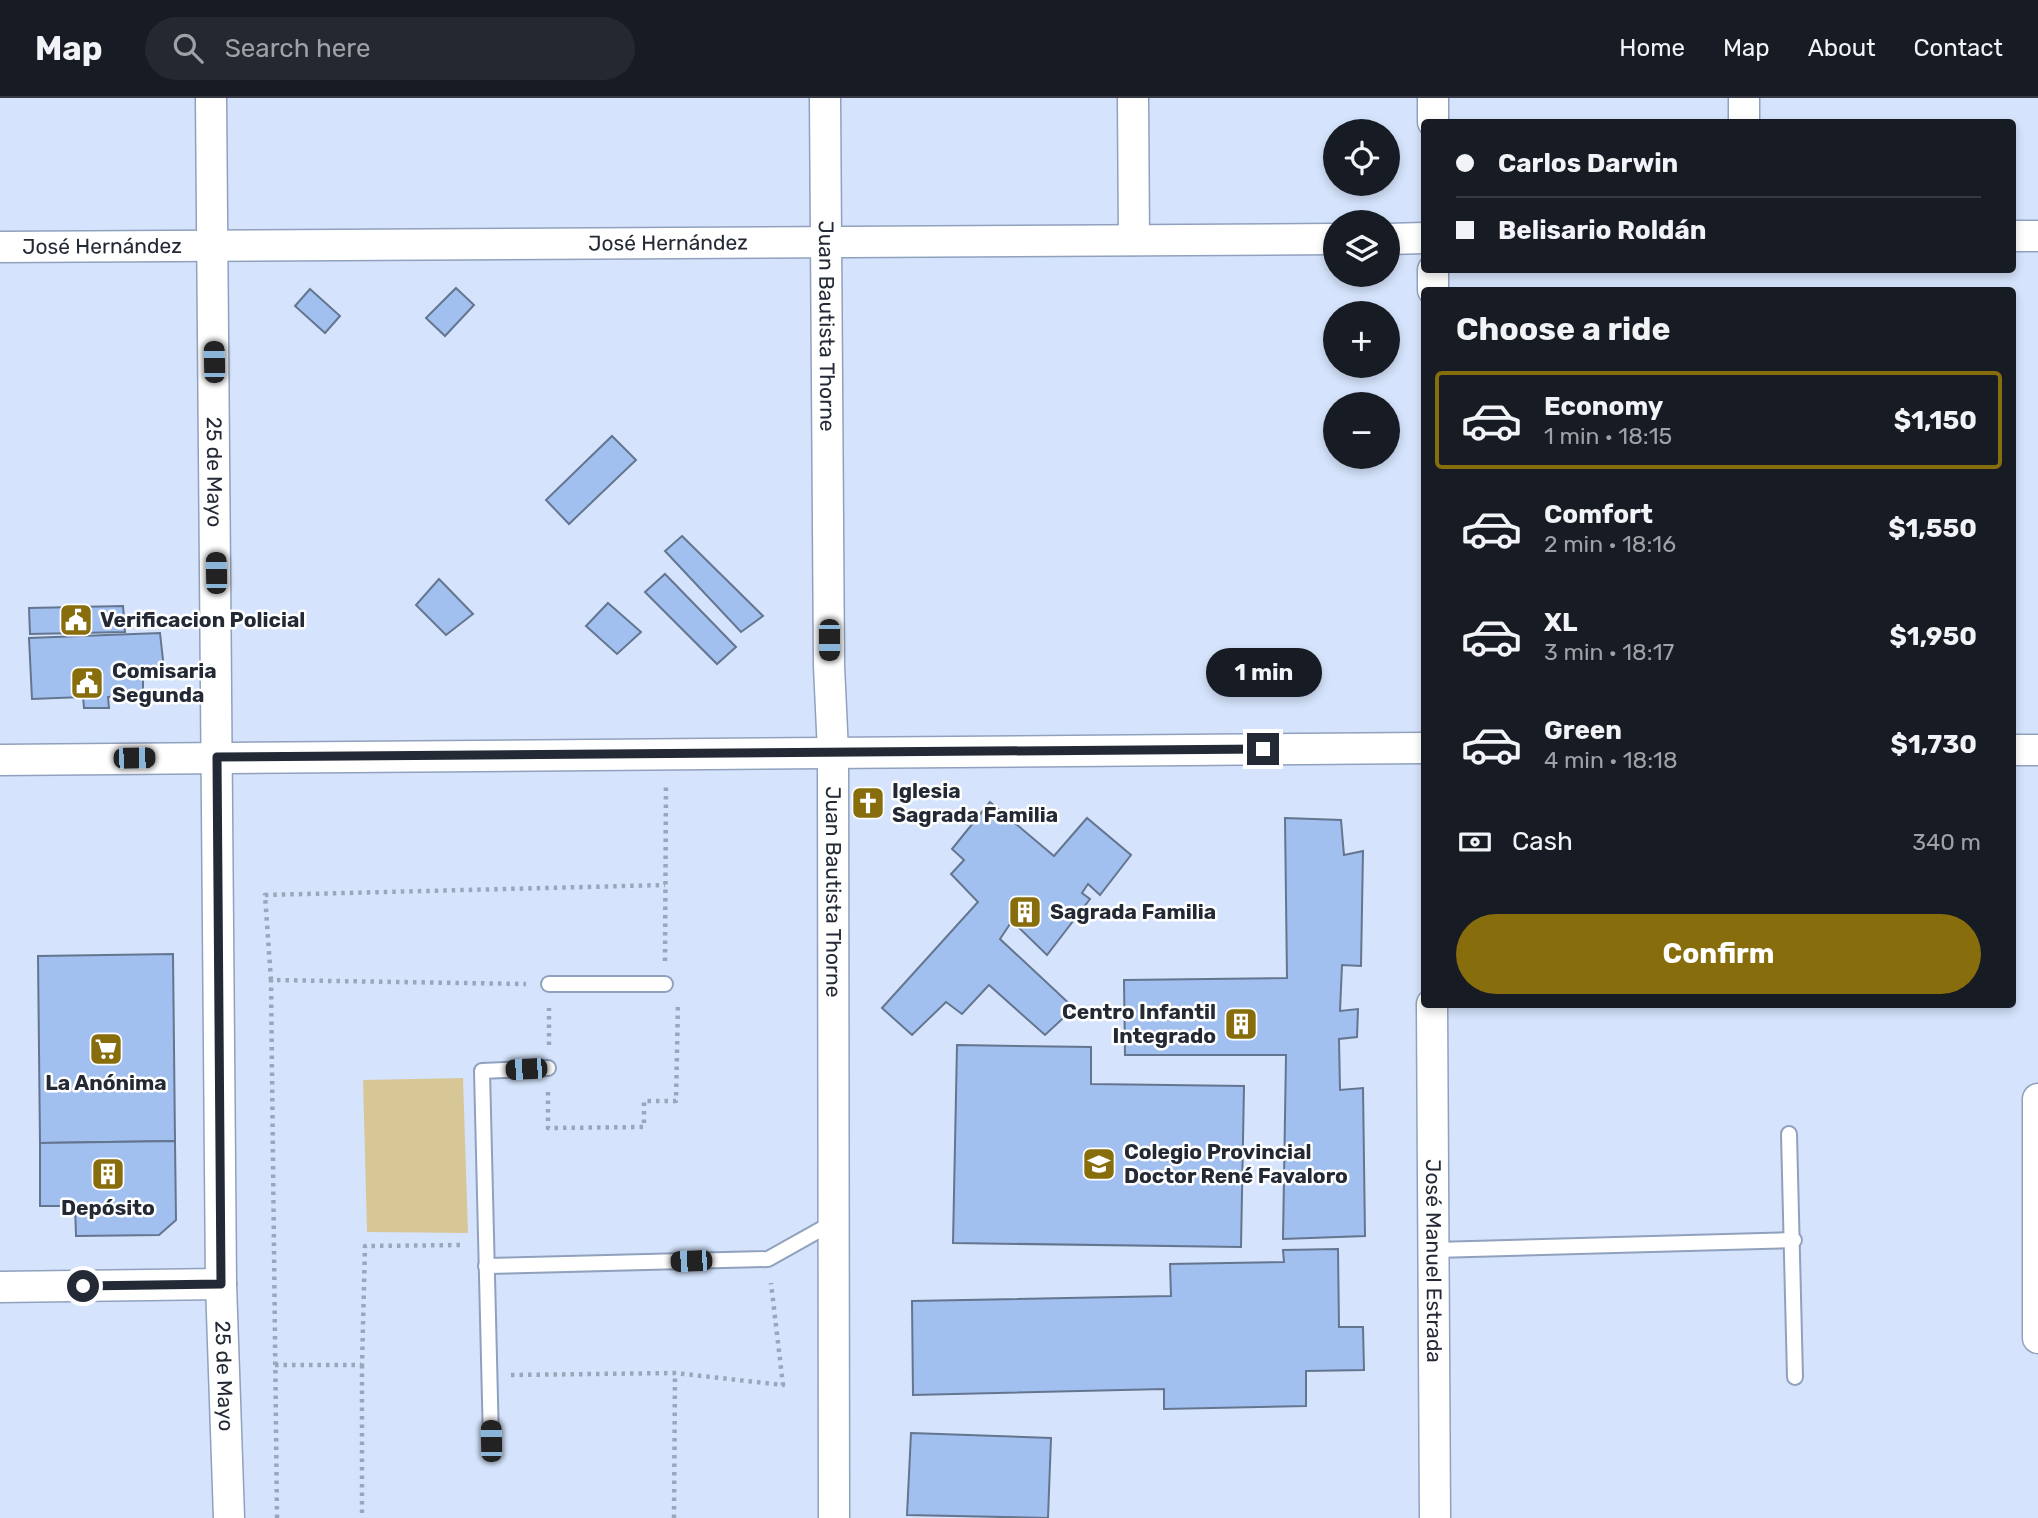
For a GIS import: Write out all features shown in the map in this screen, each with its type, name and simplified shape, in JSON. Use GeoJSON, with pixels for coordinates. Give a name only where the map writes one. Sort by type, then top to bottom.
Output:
{"type":"FeatureCollection","features":[{"type":"Feature","properties":{"kind":"street","name":"25 de Mayo"},"geometry":{"type":"LineString","coordinates":[[211,98],[221,1284],[229,1518]]}},
{"type":"Feature","properties":{"kind":"street","name":"Juan Bautista Thorne"},"geometry":{"type":"LineString","coordinates":[[825,98],[829,666],[833,752],[835,1518]]}},
{"type":"Feature","properties":{"kind":"street"},"geometry":{"type":"LineString","coordinates":[[1133,98],[1134,240]]}},
{"type":"Feature","properties":{"kind":"street"},"geometry":{"type":"LineString","coordinates":[[1433,98],[1433,119]]}},
{"type":"Feature","properties":{"kind":"street"},"geometry":{"type":"LineString","coordinates":[[1744,98],[1744,119]]}},
{"type":"Feature","properties":{"kind":"street"},"geometry":{"type":"LineString","coordinates":[[2016,236],[2038,236]]}},
{"type":"Feature","properties":{"kind":"street","name":"José Hernández"},"geometry":{"type":"LineString","coordinates":[[0,247],[1323,239]]}},
{"type":"Feature","properties":{"kind":"street"},"geometry":{"type":"LineString","coordinates":[[1400,239],[1421,239]]}},
{"type":"Feature","properties":{"kind":"street"},"geometry":{"type":"LineString","coordinates":[[0,760],[1421,748]]}},
{"type":"Feature","properties":{"kind":"street"},"geometry":{"type":"LineString","coordinates":[[2016,750],[2038,750]]}},
{"type":"Feature","properties":{"kind":"street","name":"José Manuel Estrada"},"geometry":{"type":"LineString","coordinates":[[1432,1008],[1435,1518]]}},
{"type":"Feature","properties":{"kind":"street"},"geometry":{"type":"LineString","coordinates":[[2038,1099],[2038,1338]]}},
{"type":"Feature","properties":{"kind":"street"},"geometry":{"type":"LineString","coordinates":[[0,1287],[221,1284]]}},
{"type":"Feature","properties":{"kind":"lane"},"geometry":{"type":"LineString","coordinates":[[549,984],[666,984]]}},
{"type":"Feature","properties":{"kind":"lane"},"geometry":{"type":"LineString","coordinates":[[491,1441],[482,1071],[548,1068]]}},
{"type":"Feature","properties":{"kind":"lane"},"geometry":{"type":"LineString","coordinates":[[1788,1134],[1794,1240],[1795,1377]]}},
{"type":"Feature","properties":{"kind":"lane"},"geometry":{"type":"LineString","coordinates":[[486,1266],[768,1259],[834,1222]]}},
{"type":"Feature","properties":{"kind":"lane"},"geometry":{"type":"LineString","coordinates":[[1435,1250],[1794,1240]]}},
{"type":"Feature","properties":{"kind":"path"},"geometry":{"type":"LineString","coordinates":[[278,1518],[271,980],[265,895],[665,885]]}},
{"type":"Feature","properties":{"kind":"path"},"geometry":{"type":"LineString","coordinates":[[271,980],[549,984]]}},
{"type":"Feature","properties":{"kind":"path"},"geometry":{"type":"LineString","coordinates":[[362,1518],[365,1246],[486,1245]]}},
{"type":"Feature","properties":{"kind":"path"},"geometry":{"type":"LineString","coordinates":[[489,1375],[675,1373],[783,1385],[768,1259]]}},
{"type":"Feature","properties":{"kind":"path"},"geometry":{"type":"LineString","coordinates":[[275,1365],[362,1365]]}},
{"type":"Feature","properties":{"kind":"path"},"geometry":{"type":"LineString","coordinates":[[674,1518],[675,1373]]}},
{"type":"Feature","properties":{"kind":"shaded area"},"geometry":{"type":"Polygon","coordinates":[[[463,1078],[468,1233],[367,1232],[363,1080],[463,1078]]]}},
{"type":"Feature","properties":{"kind":"building"},"geometry":{"type":"Polygon","coordinates":[[[456,288],[474,305],[445,336],[426,318],[456,288]]]}},
{"type":"Feature","properties":{"kind":"building"},"geometry":{"type":"Polygon","coordinates":[[[310,289],[340,316],[325,333],[295,306],[310,289]]]}},
{"type":"Feature","properties":{"kind":"building"},"geometry":{"type":"Polygon","coordinates":[[[612,436],[636,460],[569,524],[546,500],[612,436]]]}},
{"type":"Feature","properties":{"kind":"building"},"geometry":{"type":"Polygon","coordinates":[[[682,536],[763,616],[741,632],[665,551],[682,536]]]}},
{"type":"Feature","properties":{"kind":"building"},"geometry":{"type":"Polygon","coordinates":[[[665,574],[736,647],[717,664],[645,592],[665,574]]]}},
{"type":"Feature","properties":{"kind":"building"},"geometry":{"type":"Polygon","coordinates":[[[439,579],[473,614],[446,635],[416,605],[439,579]]]}},
{"type":"Feature","properties":{"kind":"building"},"geometry":{"type":"Polygon","coordinates":[[[608,603],[641,632],[617,654],[586,626],[608,603]]]}},
{"type":"Feature","properties":{"kind":"building","name":"Verificacion Policial"},"geometry":{"type":"Polygon","coordinates":[[[123,606],[125,632],[30,634],[29,608],[123,606]]]}},
{"type":"Feature","properties":{"kind":"building","name":"Comisaria Segunda"},"geometry":{"type":"Polygon","coordinates":[[[160,633],[164,669],[143,670],[143,697],[108,697],[109,708],[84,708],[83,697],[32,699],[29,638],[160,633]]]}},
{"type":"Feature","properties":{"kind":"building","name":"Sagrada Familia"},"geometry":{"type":"Polygon","coordinates":[[[990,802],[1054,856],[1087,818],[1131,855],[1100,895],[1088,884],[1082,893],[1090,899],[1047,955],[1012,921],[1000,939],[1074,1008],[1045,1035],[989,985],[962,1014],[946,1002],[912,1035],[882,1008],[978,902],[951,874],[964,860],[952,849],[990,802]]]}},
{"type":"Feature","properties":{"kind":"building","name":"Centro Infantil Integrado"},"geometry":{"type":"Polygon","coordinates":[[[1285,818],[1341,820],[1344,855],[1363,851],[1361,966],[1342,965],[1340,1011],[1358,1009],[1357,1037],[1339,1039],[1340,1090],[1363,1088],[1365,1236],[1283,1239],[1286,1055],[1125,1055],[1124,980],[1287,978],[1285,818]]]}},
{"type":"Feature","properties":{"kind":"building","name":"La Anónima"},"geometry":{"type":"Polygon","coordinates":[[[173,954],[175,1141],[40,1143],[38,956],[173,954]]]}},
{"type":"Feature","properties":{"kind":"building","name":"Colegio Provincial Doctor René Favaloro"},"geometry":{"type":"Polygon","coordinates":[[[957,1045],[1091,1047],[1091,1084],[1244,1086],[1241,1247],[953,1243],[957,1045]]]}},
{"type":"Feature","properties":{"kind":"building","name":"Depósito"},"geometry":{"type":"Polygon","coordinates":[[[175,1141],[176,1220],[159,1235],[76,1236],[75,1206],[40,1206],[40,1143],[175,1141]]]}},
{"type":"Feature","properties":{"kind":"building"},"geometry":{"type":"Polygon","coordinates":[[[1338,1249],[1339,1327],[1363,1327],[1364,1370],[1306,1371],[1306,1406],[1164,1409],[1164,1389],[913,1395],[912,1301],[1171,1296],[1170,1264],[1284,1262],[1283,1250],[1338,1249]]]}},
{"type":"Feature","properties":{"kind":"building"},"geometry":{"type":"Polygon","coordinates":[[[911,1433],[1051,1438],[1048,1518],[907,1515],[911,1433]]]}},
{"type":"Feature","properties":{"kind":"place","name":"Verificacion Policial"},"geometry":{"type":"Point","coordinates":[76,620]}},
{"type":"Feature","properties":{"kind":"place","name":"Comisaria Segunda"},"geometry":{"type":"Point","coordinates":[87,683]}},
{"type":"Feature","properties":{"kind":"place","name":"Iglesia Sagrada Familia"},"geometry":{"type":"Point","coordinates":[868,803]}},
{"type":"Feature","properties":{"kind":"place","name":"Sagrada Familia"},"geometry":{"type":"Point","coordinates":[1025,912]}},
{"type":"Feature","properties":{"kind":"place","name":"Centro Infantil Integrado"},"geometry":{"type":"Point","coordinates":[1241,1024]}},
{"type":"Feature","properties":{"kind":"place","name":"La Anónima"},"geometry":{"type":"Point","coordinates":[106,1049]}},
{"type":"Feature","properties":{"kind":"place","name":"Colegio Provincial Doctor René Favaloro"},"geometry":{"type":"Point","coordinates":[1099,1164]}},
{"type":"Feature","properties":{"kind":"place","name":"Depósito"},"geometry":{"type":"Point","coordinates":[108,1174]}},
{"type":"Feature","properties":{"kind":"route"},"geometry":{"type":"LineString","coordinates":[[83,1286],[221,1284],[217,757],[1263,749]]}}]}
